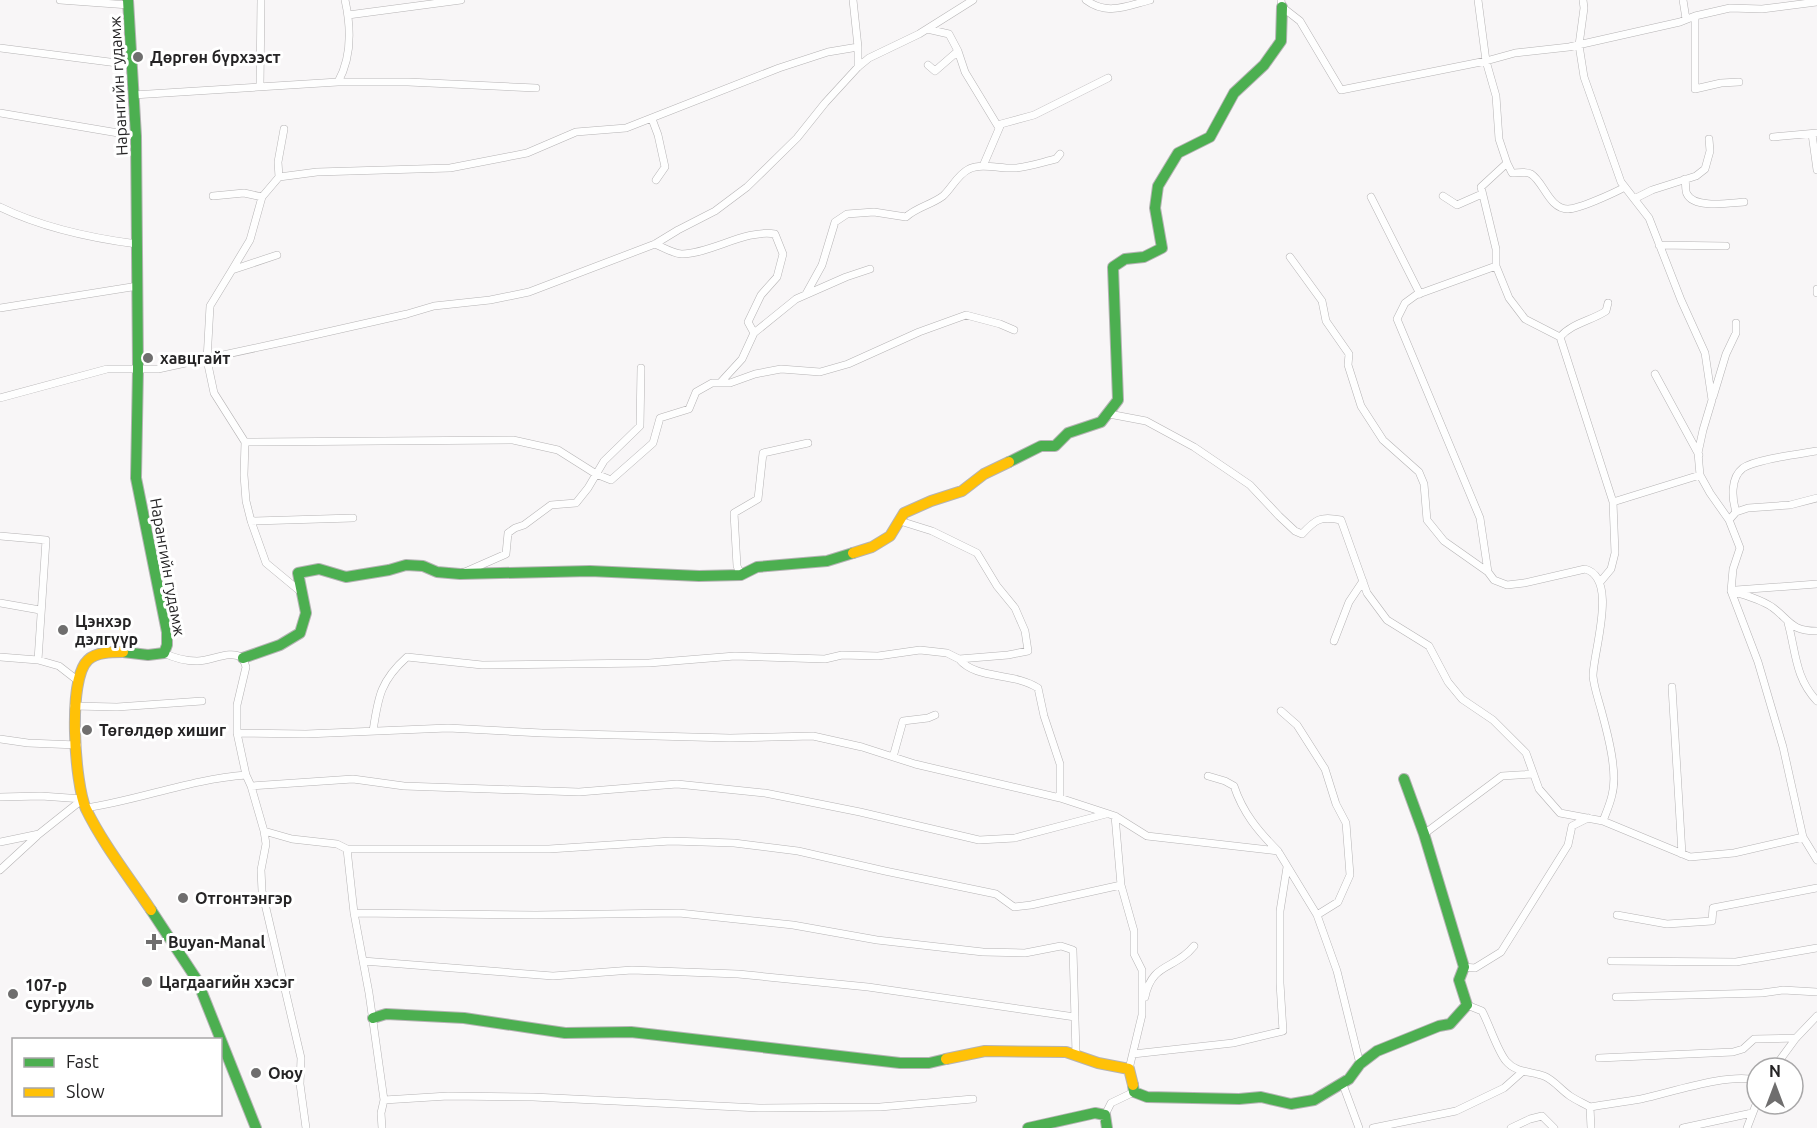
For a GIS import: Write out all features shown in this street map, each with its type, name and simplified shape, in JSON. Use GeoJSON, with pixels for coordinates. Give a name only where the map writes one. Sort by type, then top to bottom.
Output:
{"type":"FeatureCollection","features":[{"type":"Feature","properties":{"kind":"street"},"geometry":{"type":"LineString","coordinates":[[60,0],[129,3]]}},
{"type":"Feature","properties":{"kind":"street"},"geometry":{"type":"LineString","coordinates":[[260,86],[261,0]]}},
{"type":"Feature","properties":{"kind":"street"},"geometry":{"type":"LineString","coordinates":[[338,82],[345,70],[347,57],[348,15],[345,0]]}},
{"type":"Feature","properties":{"kind":"street"},"geometry":{"type":"LineString","coordinates":[[348,15],[461,0]]}},
{"type":"Feature","properties":{"kind":"street"},"geometry":{"type":"LineString","coordinates":[[853,0],[858,67]]}},
{"type":"Feature","properties":{"kind":"street"},"geometry":{"type":"LineString","coordinates":[[0,398],[107,369],[158,369],[207,360],[434,306],[490,300],[529,292],[655,244],[715,211],[747,187],[797,138],[858,67],[869,58],[927,28],[973,0]]}},
{"type":"Feature","properties":{"kind":"street"},"geometry":{"type":"LineString","coordinates":[[1086,0],[1096,8],[1118,9],[1150,0]]}},
{"type":"Feature","properties":{"kind":"street"},"geometry":{"type":"LineString","coordinates":[[1478,0],[1486,62],[1496,96],[1499,139],[1512,172],[1529,173],[1540,182],[1548,196],[1558,206],[1567,209],[1625,188]]}},
{"type":"Feature","properties":{"kind":"street"},"geometry":{"type":"LineString","coordinates":[[1583,0],[1579,45],[1584,76],[1621,182],[1649,218],[1680,300],[1705,353],[1712,400]]}},
{"type":"Feature","properties":{"kind":"street"},"geometry":{"type":"LineString","coordinates":[[1683,0],[1686,20]]}},
{"type":"Feature","properties":{"kind":"street"},"geometry":{"type":"LineString","coordinates":[[1729,0],[1730,8]]}},
{"type":"Feature","properties":{"kind":"street"},"geometry":{"type":"LineString","coordinates":[[1281,3],[1300,21],[1341,90],[1486,62],[1515,53],[1579,45],[1730,8],[1762,9],[1817,2]]}},
{"type":"Feature","properties":{"kind":"street","name":"Нарангийн гудамж"},"geometry":{"type":"LineString","coordinates":[[77,680],[87,661],[100,654],[120,651],[144,656],[164,653],[167,645],[167,632],[136,478],[138,286],[136,136],[129,3]]}},
{"type":"Feature","properties":{"kind":"street"},"geometry":{"type":"LineString","coordinates":[[243,658],[280,645],[300,633],[306,613],[298,573],[319,569],[346,577],[406,565],[423,566],[437,572],[460,574],[590,571],[699,576],[741,575],[757,567],[827,561],[872,547],[890,536],[904,513],[962,491],[984,474],[1041,446],[1055,446],[1068,433],[1101,422],[1118,400],[1113,267],[1125,259],[1143,257],[1162,248],[1155,205],[1157,189],[1165,171],[1174,163],[1178,153],[1210,137],[1234,93],[1264,65],[1281,41],[1281,3]]}},
{"type":"Feature","properties":{"kind":"street"},"geometry":{"type":"LineString","coordinates":[[1695,16],[1695,89],[1721,83],[1739,82]]}},
{"type":"Feature","properties":{"kind":"street"},"geometry":{"type":"LineString","coordinates":[[927,28],[949,34],[965,72],[999,128]]}},
{"type":"Feature","properties":{"kind":"street"},"geometry":{"type":"LineString","coordinates":[[301,592],[266,563],[251,521],[244,475],[245,442],[214,393],[207,360],[210,306],[250,240],[262,197],[279,177],[317,172],[450,168],[527,153],[576,132],[626,128],[779,68],[828,52],[858,47]]}},
{"type":"Feature","properties":{"kind":"street"},"geometry":{"type":"LineString","coordinates":[[0,48],[133,65]]}},
{"type":"Feature","properties":{"kind":"street"},"geometry":{"type":"LineString","coordinates":[[928,65],[935,71],[958,51]]}},
{"type":"Feature","properties":{"kind":"street"},"geometry":{"type":"LineString","coordinates":[[983,166],[1001,124],[1034,115],[1108,78]]}},
{"type":"Feature","properties":{"kind":"street"},"geometry":{"type":"LineString","coordinates":[[133,95],[338,82],[408,82],[536,88]]}},
{"type":"Feature","properties":{"kind":"street"},"geometry":{"type":"LineString","coordinates":[[0,112],[136,136]]}},
{"type":"Feature","properties":{"kind":"street"},"geometry":{"type":"LineString","coordinates":[[651,119],[658,135],[666,167],[656,180]]}},
{"type":"Feature","properties":{"kind":"street"},"geometry":{"type":"LineString","coordinates":[[279,177],[278,162],[284,129]]}},
{"type":"Feature","properties":{"kind":"street"},"geometry":{"type":"LineString","coordinates":[[1773,137],[1814,134],[1817,170]]}},
{"type":"Feature","properties":{"kind":"street"},"geometry":{"type":"LineString","coordinates":[[1634,199],[1652,190],[1696,176],[1705,169],[1710,151],[1709,139]]}},
{"type":"Feature","properties":{"kind":"street"},"geometry":{"type":"LineString","coordinates":[[806,294],[822,265],[835,222],[847,214],[874,212],[906,217],[915,209],[943,196],[956,179],[969,169],[983,166],[1024,167],[1056,159],[1060,154]]}},
{"type":"Feature","properties":{"kind":"street"},"geometry":{"type":"LineString","coordinates":[[1507,164],[1481,188],[1496,249],[1496,266],[1509,298],[1525,319],[1560,337],[1613,501],[1615,553],[1611,569],[1601,581]]}},
{"type":"Feature","properties":{"kind":"street"},"geometry":{"type":"LineString","coordinates":[[1685,179],[1686,194],[1692,201],[1704,204],[1743,202]]}},
{"type":"Feature","properties":{"kind":"street"},"geometry":{"type":"LineString","coordinates":[[213,196],[244,193],[262,197]]}},
{"type":"Feature","properties":{"kind":"street"},"geometry":{"type":"LineString","coordinates":[[1443,196],[1457,205],[1482,194]]}},
{"type":"Feature","properties":{"kind":"street"},"geometry":{"type":"LineString","coordinates":[[1371,197],[1420,294]]}},
{"type":"Feature","properties":{"kind":"street"},"geometry":{"type":"LineString","coordinates":[[0,207],[61,229],[137,244]]}},
{"type":"Feature","properties":{"kind":"street"},"geometry":{"type":"LineString","coordinates":[[655,244],[680,254],[763,232],[775,234],[783,254],[777,277],[761,295],[747,322],[754,333]]}},
{"type":"Feature","properties":{"kind":"street"},"geometry":{"type":"LineString","coordinates":[[1659,245],[1726,246]]}},
{"type":"Feature","properties":{"kind":"street"},"geometry":{"type":"LineString","coordinates":[[232,270],[277,255]]}},
{"type":"Feature","properties":{"kind":"street"},"geometry":{"type":"LineString","coordinates":[[1290,257],[1322,301],[1326,321],[1349,354],[1348,365],[1361,406],[1383,440],[1419,472],[1424,484],[1427,520],[1444,541],[1488,572],[1494,580],[1507,585],[1586,570],[1593,571],[1601,581],[1603,623],[1595,651],[1593,678],[1612,751],[1613,793],[1603,821]]}},
{"type":"Feature","properties":{"kind":"street"},"geometry":{"type":"LineString","coordinates":[[1488,572],[1480,518],[1397,319],[1405,303],[1420,294],[1496,266]]}},
{"type":"Feature","properties":{"kind":"street"},"geometry":{"type":"LineString","coordinates":[[720,383],[742,359],[754,333],[796,299],[846,277],[870,270]]}},
{"type":"Feature","properties":{"kind":"street"},"geometry":{"type":"LineString","coordinates":[[0,308],[138,286]]}},
{"type":"Feature","properties":{"kind":"street"},"geometry":{"type":"LineString","coordinates":[[1560,337],[1568,328],[1593,319],[1606,311],[1608,303]]}},
{"type":"Feature","properties":{"kind":"street"},"geometry":{"type":"LineString","coordinates":[[245,442],[513,440],[558,450],[596,474],[611,480],[653,443],[660,418],[689,409],[696,392],[712,383],[730,383],[755,374],[781,369],[820,372],[848,364],[919,332],[966,315],[1014,330]]}},
{"type":"Feature","properties":{"kind":"street"},"geometry":{"type":"LineString","coordinates":[[1736,323],[1736,333],[1726,354],[1703,430],[1699,455],[1700,475],[1729,520],[1740,548],[1733,570],[1731,591],[1758,662],[1784,747],[1803,837],[1817,860]]}},
{"type":"Feature","properties":{"kind":"street"},"geometry":{"type":"LineString","coordinates":[[460,574],[506,554],[508,533],[524,525],[551,505],[576,503],[604,461],[640,426],[641,368]]}},
{"type":"Feature","properties":{"kind":"street"},"geometry":{"type":"LineString","coordinates":[[1655,374],[1699,455]]}},
{"type":"Feature","properties":{"kind":"street"},"geometry":{"type":"LineString","coordinates":[[1109,414],[1146,421],[1194,447],[1250,485],[1295,531],[1302,534],[1312,523],[1325,517],[1341,520],[1367,593],[1387,620],[1429,646],[1448,682],[1462,699],[1493,720],[1526,753],[1539,789],[1560,813],[1603,821],[1690,857],[1734,853],[1803,837]]}},
{"type":"Feature","properties":{"kind":"street"},"geometry":{"type":"LineString","coordinates":[[741,575],[737,566],[734,513],[758,499],[763,453],[808,443]]}},
{"type":"Feature","properties":{"kind":"street"},"geometry":{"type":"LineString","coordinates":[[1736,512],[1733,488],[1743,468],[1817,451]]}},
{"type":"Feature","properties":{"kind":"street"},"geometry":{"type":"LineString","coordinates":[[1613,501],[1700,475]]}},
{"type":"Feature","properties":{"kind":"street"},"geometry":{"type":"LineString","coordinates":[[1729,520],[1736,512],[1748,508],[1790,505],[1817,498]]}},
{"type":"Feature","properties":{"kind":"street"},"geometry":{"type":"LineString","coordinates":[[251,521],[353,518]]}},
{"type":"Feature","properties":{"kind":"street"},"geometry":{"type":"LineString","coordinates":[[900,521],[932,531],[977,553],[997,586],[1015,608],[1025,631],[1028,651],[1008,655],[959,658]]}},
{"type":"Feature","properties":{"kind":"street"},"geometry":{"type":"LineString","coordinates":[[0,536],[46,540],[38,660]]}},
{"type":"Feature","properties":{"kind":"street"},"geometry":{"type":"LineString","coordinates":[[1334,641],[1349,602],[1363,581]]}},
{"type":"Feature","properties":{"kind":"street"},"geometry":{"type":"LineString","coordinates":[[1731,591],[1817,584]]}},
{"type":"Feature","properties":{"kind":"street"},"geometry":{"type":"LineString","coordinates":[[1731,591],[1755,598],[1773,608],[1788,623],[1801,629],[1817,631]]}},
{"type":"Feature","properties":{"kind":"street"},"geometry":{"type":"LineString","coordinates":[[0,603],[40,610]]}},
{"type":"Feature","properties":{"kind":"street"},"geometry":{"type":"LineString","coordinates":[[1788,623],[1796,665],[1805,688],[1817,701]]}},
{"type":"Feature","properties":{"kind":"street"},"geometry":{"type":"LineString","coordinates":[[373,731],[378,696],[394,669],[407,657],[482,665],[649,663],[735,656],[825,658],[842,655],[878,656],[920,650],[947,653],[959,658],[976,672],[1018,679],[1038,688],[1044,716],[1060,764],[1060,798]]}},
{"type":"Feature","properties":{"kind":"street"},"geometry":{"type":"LineString","coordinates":[[164,653],[195,662],[237,654],[243,658],[246,667],[237,705],[237,733],[246,775],[264,831],[266,844],[261,870],[262,891],[301,1058],[300,1084],[306,1128]]}},
{"type":"Feature","properties":{"kind":"street"},"geometry":{"type":"LineString","coordinates":[[0,657],[38,660],[59,666],[77,680],[74,706],[84,803],[197,980],[220,1038]]}},
{"type":"Feature","properties":{"kind":"street"},"geometry":{"type":"LineString","coordinates":[[1672,687],[1682,854]]}},
{"type":"Feature","properties":{"kind":"street"},"geometry":{"type":"LineString","coordinates":[[74,706],[117,707],[202,701]]}},
{"type":"Feature","properties":{"kind":"street"},"geometry":{"type":"LineString","coordinates":[[1281,711],[1297,725],[1325,769],[1336,804],[1346,823],[1350,875],[1338,902],[1317,915]]}},
{"type":"Feature","properties":{"kind":"street"},"geometry":{"type":"LineString","coordinates":[[893,757],[903,721],[935,715]]}},
{"type":"Feature","properties":{"kind":"street"},"geometry":{"type":"LineString","coordinates":[[237,733],[306,734],[448,728],[730,738],[813,736],[862,747],[915,764],[1060,798],[1115,816],[1147,836],[1278,851]]}},
{"type":"Feature","properties":{"kind":"street"},"geometry":{"type":"LineString","coordinates":[[0,739],[28,743],[78,745]]}},
{"type":"Feature","properties":{"kind":"street"},"geometry":{"type":"LineString","coordinates":[[1424,834],[1502,776],[1533,774]]}},
{"type":"Feature","properties":{"kind":"street"},"geometry":{"type":"LineString","coordinates":[[0,797],[41,796],[84,803],[120,803],[217,777],[246,775]]}},
{"type":"Feature","properties":{"kind":"street"},"geometry":{"type":"LineString","coordinates":[[1208,776],[1234,786],[1239,802],[1255,829],[1278,851],[1317,915],[1337,971],[1360,1064]]}},
{"type":"Feature","properties":{"kind":"street"},"geometry":{"type":"LineString","coordinates":[[251,786],[353,779],[404,786],[579,792],[677,784],[765,794],[860,812],[979,840],[1015,838],[1106,814]]}},
{"type":"Feature","properties":{"kind":"street"},"geometry":{"type":"LineString","coordinates":[[1404,779],[1424,834],[1464,967],[1459,980],[1467,1005]]}},
{"type":"Feature","properties":{"kind":"street"},"geometry":{"type":"LineString","coordinates":[[0,870],[39,834],[84,803]]}},
{"type":"Feature","properties":{"kind":"street"},"geometry":{"type":"LineString","coordinates":[[1115,816],[1121,885],[1134,931],[1134,954],[1142,970],[1142,1014]]}},
{"type":"Feature","properties":{"kind":"street"},"geometry":{"type":"LineString","coordinates":[[1464,967],[1475,968],[1501,951],[1568,845],[1572,826],[1588,818]]}},
{"type":"Feature","properties":{"kind":"street"},"geometry":{"type":"LineString","coordinates":[[264,831],[292,839],[337,844],[347,849],[549,849],[671,841],[734,843],[798,851],[996,894],[1014,907],[1121,885]]}},
{"type":"Feature","properties":{"kind":"street"},"geometry":{"type":"LineString","coordinates":[[0,842],[39,834]]}},
{"type":"Feature","properties":{"kind":"street"},"geometry":{"type":"LineString","coordinates":[[347,849],[354,913],[373,1018],[384,1100],[381,1113],[382,1128]]}},
{"type":"Feature","properties":{"kind":"street"},"geometry":{"type":"LineString","coordinates":[[1133,1054],[1233,1043],[1283,1031],[1280,911],[1287,867]]}},
{"type":"Feature","properties":{"kind":"street"},"geometry":{"type":"LineString","coordinates":[[1617,915],[1667,924],[1712,921],[1713,908],[1817,888]]}},
{"type":"Feature","properties":{"kind":"street"},"geometry":{"type":"LineString","coordinates":[[354,913],[536,915],[679,913],[793,925],[877,940],[983,951],[1025,952],[1061,946],[1073,950],[1076,1054]]}},
{"type":"Feature","properties":{"kind":"street"},"geometry":{"type":"LineString","coordinates":[[1134,1092],[1129,1069],[1147,986],[1155,973],[1186,956],[1194,946]]}},
{"type":"Feature","properties":{"kind":"street"},"geometry":{"type":"LineString","coordinates":[[1611,961],[1736,962],[1817,948]]}},
{"type":"Feature","properties":{"kind":"street"},"geometry":{"type":"LineString","coordinates":[[363,961],[553,976],[632,970],[738,974],[868,987],[1075,1017]]}},
{"type":"Feature","properties":{"kind":"street"},"geometry":{"type":"LineString","coordinates":[[1616,997],[1716,995],[1783,990],[1817,992]]}},
{"type":"Feature","properties":{"kind":"street"},"geometry":{"type":"LineString","coordinates":[[1107,1128],[1105,1115],[1111,1103],[1134,1092],[1147,1097],[1176,1099],[1239,1099],[1261,1096],[1297,1104],[1314,1100],[1349,1079],[1360,1064],[1377,1051],[1449,1024],[1467,1005]]}},
{"type":"Feature","properties":{"kind":"street"},"geometry":{"type":"LineString","coordinates":[[1467,1005],[1482,1011],[1507,1063],[1522,1072],[1532,1072],[1547,1077],[1569,1096],[1590,1107],[1745,1078]]}},
{"type":"Feature","properties":{"kind":"street"},"geometry":{"type":"LineString","coordinates":[[373,1018],[386,1014],[464,1018],[565,1033],[631,1032],[693,1041],[900,1063],[929,1063],[984,1051],[1066,1052],[1098,1063],[1129,1069]]}},
{"type":"Feature","properties":{"kind":"street"},"geometry":{"type":"LineString","coordinates":[[1783,1056],[1817,1016]]}},
{"type":"Feature","properties":{"kind":"street"},"geometry":{"type":"LineString","coordinates":[[1599,1058],[1734,1052],[1743,1049],[1754,1039],[1796,1038]]}},
{"type":"Feature","properties":{"kind":"street"},"geometry":{"type":"LineString","coordinates":[[222,1043],[256,1128]]}},
{"type":"Feature","properties":{"kind":"street"},"geometry":{"type":"LineString","coordinates":[[1373,1128],[1456,1111],[1504,1088],[1522,1072]]}},
{"type":"Feature","properties":{"kind":"street"},"geometry":{"type":"LineString","coordinates":[[1342,1082],[1359,1128]]}},
{"type":"Feature","properties":{"kind":"street"},"geometry":{"type":"LineString","coordinates":[[384,1100],[448,1096],[533,1097],[770,1108],[880,1107],[973,1100]]}},
{"type":"Feature","properties":{"kind":"street"},"geometry":{"type":"LineString","coordinates":[[1590,1107],[1590,1128]]}},
{"type":"Feature","properties":{"kind":"street"},"geometry":{"type":"LineString","coordinates":[[1028,1128],[1095,1113],[1105,1115]]}},
{"type":"Feature","properties":{"kind":"street"},"geometry":{"type":"LineString","coordinates":[[1683,1128],[1745,1115]]}},
{"type":"Feature","properties":{"kind":"street"},"geometry":{"type":"LineString","coordinates":[[1511,1128],[1542,1116],[1554,1128]]}},
{"type":"Feature","properties":{"kind":"traffic: fast"},"geometry":{"type":"LineString","coordinates":[[123,652],[148,655],[164,653],[167,645],[167,632],[136,478],[138,368],[136,136],[128,0]]}},
{"type":"Feature","properties":{"kind":"traffic: fast"},"geometry":{"type":"LineString","coordinates":[[1009,462],[1041,446],[1055,446],[1068,433],[1101,422],[1118,400],[1113,267],[1125,259],[1144,257],[1162,248],[1155,208],[1158,186],[1178,153],[1210,137],[1234,93],[1264,65],[1281,41],[1282,7]]}},
{"type":"Feature","properties":{"kind":"traffic: fast"},"geometry":{"type":"LineString","coordinates":[[243,658],[280,645],[300,633],[306,613],[298,573],[319,569],[346,577],[406,565],[423,566],[437,572],[460,574],[590,571],[699,576],[741,575],[757,567],[827,561],[853,553]]}},
{"type":"Feature","properties":{"kind":"traffic: fast"},"geometry":{"type":"LineString","coordinates":[[1133,1085],[1134,1092],[1147,1097],[1239,1099],[1261,1097],[1291,1104],[1314,1100],[1349,1079],[1360,1064],[1377,1051],[1439,1026],[1450,1024],[1467,1005],[1459,980],[1464,967],[1424,834],[1404,779]]}},
{"type":"Feature","properties":{"kind":"traffic: fast"},"geometry":{"type":"LineString","coordinates":[[151,910],[197,980],[220,1038]]}},
{"type":"Feature","properties":{"kind":"traffic: fast"},"geometry":{"type":"LineString","coordinates":[[373,1018],[386,1014],[464,1018],[565,1033],[631,1032],[900,1063],[929,1063],[946,1059]]}},
{"type":"Feature","properties":{"kind":"traffic: fast"},"geometry":{"type":"LineString","coordinates":[[222,1043],[256,1128]]}},
{"type":"Feature","properties":{"kind":"traffic: fast"},"geometry":{"type":"LineString","coordinates":[[1028,1128],[1095,1113],[1105,1115],[1107,1128]]}},
{"type":"Feature","properties":{"kind":"traffic: slow"},"geometry":{"type":"LineString","coordinates":[[853,553],[872,547],[890,536],[904,513],[962,491],[984,474],[1009,462]]}},
{"type":"Feature","properties":{"kind":"traffic: slow"},"geometry":{"type":"LineString","coordinates":[[123,652],[95,655],[88,660],[81,671],[75,709],[76,756],[86,809],[108,848],[151,910]]}},
{"type":"Feature","properties":{"kind":"traffic: slow"},"geometry":{"type":"LineString","coordinates":[[946,1059],[985,1051],[1066,1052],[1098,1063],[1129,1069],[1133,1085]]}},
{"type":"Feature","properties":{"kind":"place","name":"Дөргөн бүрхээст"},"geometry":{"type":"Point","coordinates":[138,57]}},
{"type":"Feature","properties":{"kind":"place","name":"хавцгайт"},"geometry":{"type":"Point","coordinates":[148,358]}},
{"type":"Feature","properties":{"kind":"place","name":"Цэнхэр дэлгүүр"},"geometry":{"type":"Point","coordinates":[63,630]}},
{"type":"Feature","properties":{"kind":"place","name":"Төгөлдөр хишиг"},"geometry":{"type":"Point","coordinates":[87,730]}},
{"type":"Feature","properties":{"kind":"place","name":"Отгонтэнгэр"},"geometry":{"type":"Point","coordinates":[183,898]}},
{"type":"Feature","properties":{"kind":"place","name":"Buyan-Manal"},"geometry":{"type":"Point","coordinates":[154,942]}},
{"type":"Feature","properties":{"kind":"place","name":"Цагдаагийн хэсэг"},"geometry":{"type":"Point","coordinates":[147,982]}},
{"type":"Feature","properties":{"kind":"place","name":"107-р сургууль"},"geometry":{"type":"Point","coordinates":[13,994]}},
{"type":"Feature","properties":{"kind":"place","name":"Оюу"},"geometry":{"type":"Point","coordinates":[256,1073]}}]}
